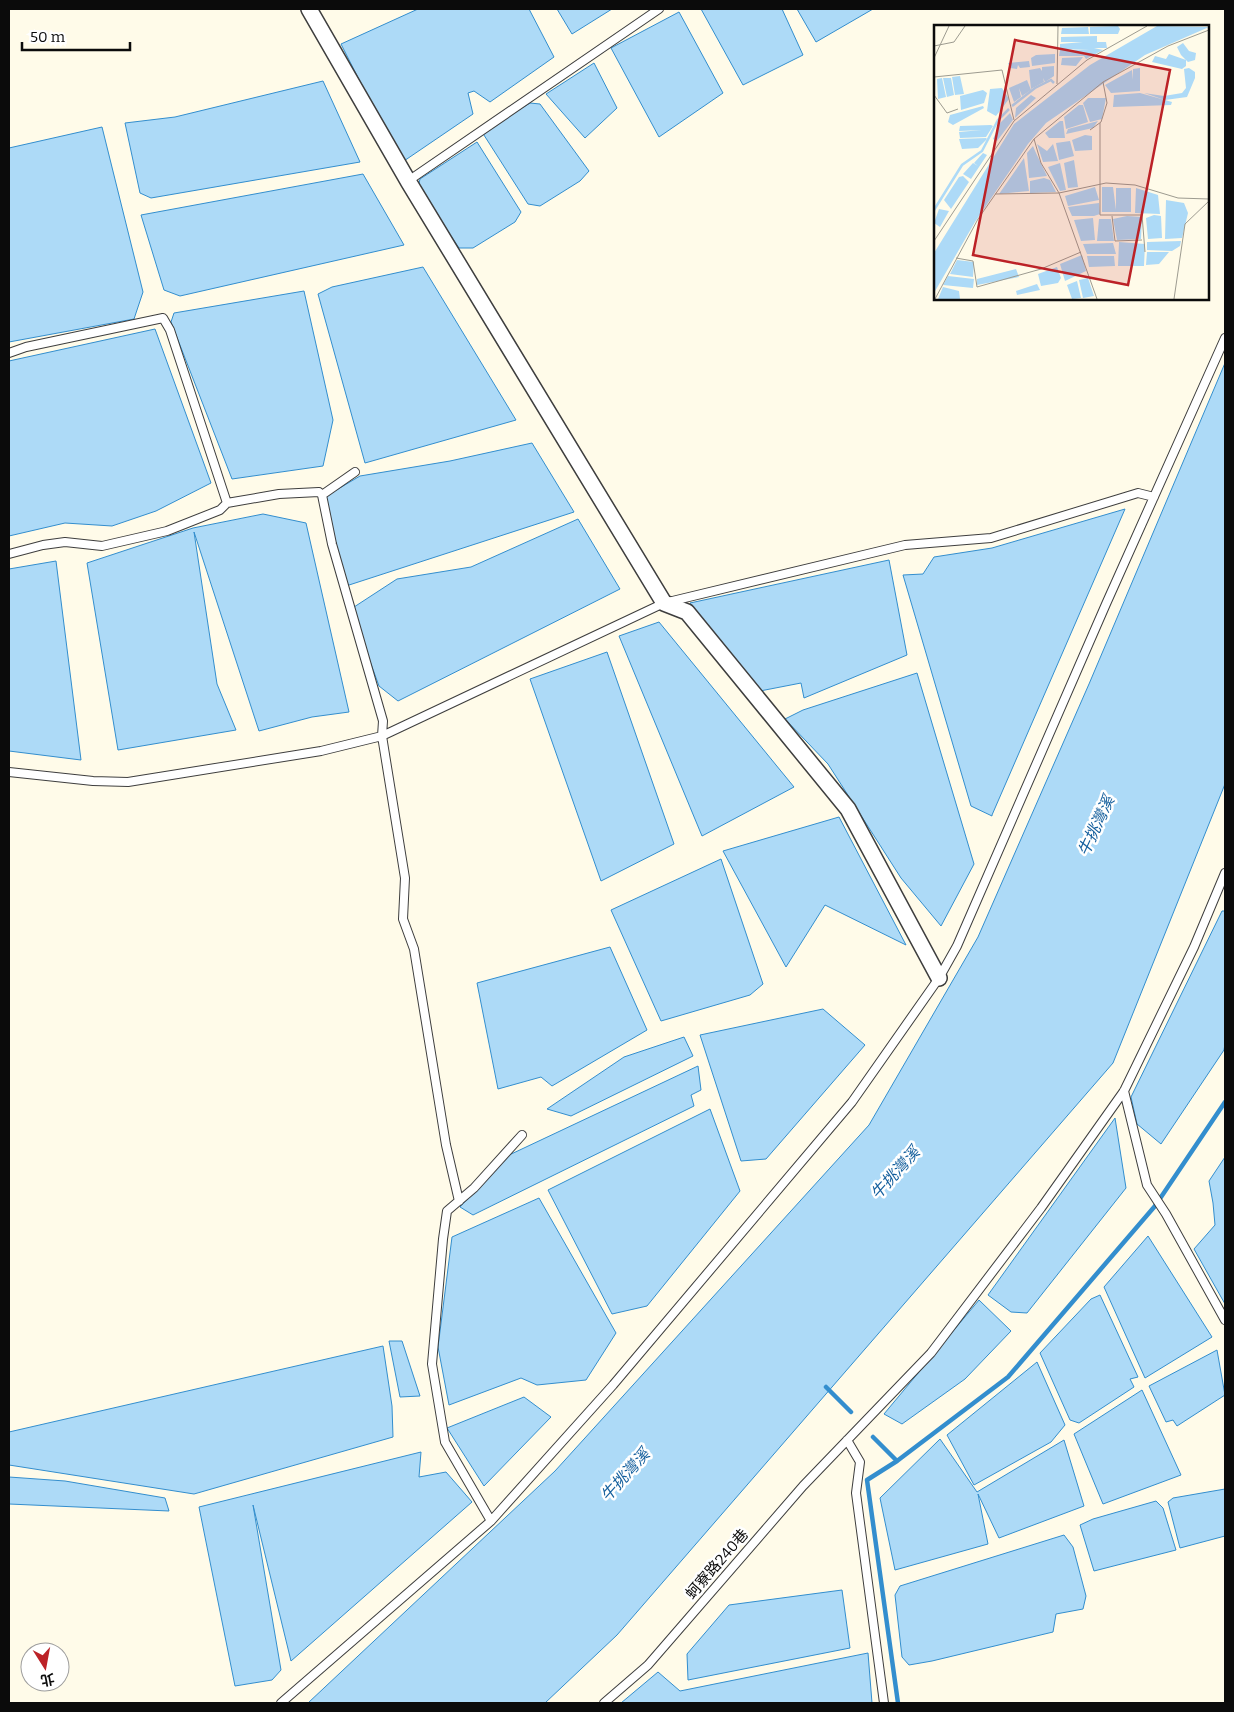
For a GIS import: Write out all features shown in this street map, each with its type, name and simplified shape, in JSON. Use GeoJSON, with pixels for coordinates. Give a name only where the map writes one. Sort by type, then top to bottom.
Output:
{"type":"FeatureCollection","features":[{"type":"Feature","properties":{"kind":"street"},"geometry":{"type":"LineString","coordinates":[[309,9],[408,181],[664,603],[687,612],[848,809],[940,978]]}},
{"type":"Feature","properties":{"kind":"lane"},"geometry":{"type":"LineString","coordinates":[[408,181],[659,9]]}},
{"type":"Feature","properties":{"kind":"lane"},"geometry":{"type":"LineString","coordinates":[[9,353],[35,345],[163,318],[170,330],[228,503]]}},
{"type":"Feature","properties":{"kind":"lane"},"geometry":{"type":"LineString","coordinates":[[281,1703],[491,1520],[613,1386],[852,1102],[940,978],[957,946],[1225,338]]}},
{"type":"Feature","properties":{"kind":"lane"},"geometry":{"type":"LineString","coordinates":[[322,495],[355,472]]}},
{"type":"Feature","properties":{"kind":"lane"},"geometry":{"type":"LineString","coordinates":[[9,554],[43,545],[65,542],[102,546],[167,531],[220,510],[228,503],[280,494],[319,492],[322,495],[332,544],[383,722],[382,736],[405,878],[403,919],[414,949],[446,1145],[459,1201]]}},
{"type":"Feature","properties":{"kind":"lane"},"geometry":{"type":"LineString","coordinates":[[9,772],[93,781],[128,782],[321,751],[382,736],[664,603],[905,545],[991,538],[1138,493],[1154,496]]}},
{"type":"Feature","properties":{"kind":"lane","name":"蚵寮路240巷"},"geometry":{"type":"LineString","coordinates":[[604,1703],[648,1665],[803,1486],[931,1353],[1041,1208],[1124,1091],[1194,948],[1225,873]]}},
{"type":"Feature","properties":{"kind":"lane"},"geometry":{"type":"LineString","coordinates":[[1124,1091],[1147,1185],[1166,1214],[1225,1320]]}},
{"type":"Feature","properties":{"kind":"lane"},"geometry":{"type":"LineString","coordinates":[[491,1520],[445,1442],[432,1364],[447,1211],[474,1188],[522,1135]]}},
{"type":"Feature","properties":{"kind":"lane"},"geometry":{"type":"LineString","coordinates":[[847,1440],[860,1462],[856,1493],[884,1703]]}},
{"type":"Feature","properties":{"kind":"water"},"geometry":{"type":"Polygon","coordinates":[[[418,9],[529,9],[554,57],[490,102],[474,91],[468,93],[473,114],[401,163],[341,44],[418,9]]]}},
{"type":"Feature","properties":{"kind":"water"},"geometry":{"type":"Polygon","coordinates":[[[557,9],[612,9],[572,34],[557,9]]]}},
{"type":"Feature","properties":{"kind":"water"},"geometry":{"type":"Polygon","coordinates":[[[701,9],[782,9],[803,55],[743,85],[701,9]]]}},
{"type":"Feature","properties":{"kind":"water"},"geometry":{"type":"Polygon","coordinates":[[[797,9],[873,9],[816,42],[797,9]]]}},
{"type":"Feature","properties":{"kind":"water"},"geometry":{"type":"Polygon","coordinates":[[[679,12],[723,93],[659,137],[611,48],[679,12]]]}},
{"type":"Feature","properties":{"kind":"water"},"geometry":{"type":"Polygon","coordinates":[[[594,63],[617,108],[585,138],[546,94],[594,63]]]}},
{"type":"Feature","properties":{"kind":"water"},"geometry":{"type":"Polygon","coordinates":[[[323,81],[360,162],[151,198],[140,193],[125,123],[175,117],[323,81]]]}},
{"type":"Feature","properties":{"kind":"water"},"geometry":{"type":"Polygon","coordinates":[[[530,103],[540,104],[589,171],[580,181],[540,206],[528,204],[482,132],[530,103]]]}},
{"type":"Feature","properties":{"kind":"water"},"geometry":{"type":"Polygon","coordinates":[[[102,127],[143,292],[134,319],[9,342],[9,148],[102,127]]]}},
{"type":"Feature","properties":{"kind":"water"},"geometry":{"type":"Polygon","coordinates":[[[477,142],[521,212],[515,222],[473,248],[459,248],[418,187],[420,179],[477,142]]]}},
{"type":"Feature","properties":{"kind":"water"},"geometry":{"type":"Polygon","coordinates":[[[363,174],[404,245],[180,296],[164,290],[141,215],[363,174]]]}},
{"type":"Feature","properties":{"kind":"water"},"geometry":{"type":"Polygon","coordinates":[[[423,267],[516,420],[365,463],[318,294],[332,287],[423,267]]]}},
{"type":"Feature","properties":{"kind":"water"},"geometry":{"type":"Polygon","coordinates":[[[304,291],[333,420],[323,466],[232,479],[171,322],[174,313],[304,291]]]}},
{"type":"Feature","properties":{"kind":"water"},"geometry":{"type":"Polygon","coordinates":[[[155,329],[211,483],[156,511],[112,526],[65,523],[9,536],[9,361],[155,329]]]}},
{"type":"Feature","properties":{"kind":"water","name":"牛挑灣溪"},"geometry":{"type":"Polygon","coordinates":[[[1225,363],[1225,784],[1113,1063],[617,1635],[545,1703],[308,1703],[555,1471],[869,1125],[978,937],[1089,684],[1225,363]]]}},
{"type":"Feature","properties":{"kind":"water"},"geometry":{"type":"Polygon","coordinates":[[[532,443],[574,512],[346,586],[321,499],[360,476],[450,461],[532,443]]]}},
{"type":"Feature","properties":{"kind":"water"},"geometry":{"type":"Polygon","coordinates":[[[1125,509],[992,816],[971,806],[903,575],[923,574],[934,557],[992,548],[1125,509]]]}},
{"type":"Feature","properties":{"kind":"water"},"geometry":{"type":"Polygon","coordinates":[[[263,514],[306,523],[349,712],[312,717],[259,731],[194,532],[217,684],[236,730],[118,750],[87,563],[193,528],[263,514]]]}},
{"type":"Feature","properties":{"kind":"water"},"geometry":{"type":"Polygon","coordinates":[[[578,519],[620,589],[398,701],[379,686],[351,609],[397,579],[471,567],[578,519]]]}},
{"type":"Feature","properties":{"kind":"water"},"geometry":{"type":"Polygon","coordinates":[[[889,560],[907,655],[804,698],[801,683],[760,691],[690,603],[889,560]]]}},
{"type":"Feature","properties":{"kind":"water"},"geometry":{"type":"Polygon","coordinates":[[[56,561],[81,760],[9,751],[9,569],[56,561]]]}},
{"type":"Feature","properties":{"kind":"water"},"geometry":{"type":"Polygon","coordinates":[[[659,622],[794,787],[702,836],[619,636],[659,622]]]}},
{"type":"Feature","properties":{"kind":"water"},"geometry":{"type":"Polygon","coordinates":[[[607,652],[674,844],[601,881],[530,679],[607,652]]]}},
{"type":"Feature","properties":{"kind":"water"},"geometry":{"type":"Polygon","coordinates":[[[917,673],[974,864],[941,926],[901,878],[828,764],[785,719],[803,710],[917,673]]]}},
{"type":"Feature","properties":{"kind":"water"},"geometry":{"type":"Polygon","coordinates":[[[839,817],[906,945],[825,905],[786,967],[723,851],[839,817]]]}},
{"type":"Feature","properties":{"kind":"water"},"geometry":{"type":"Polygon","coordinates":[[[721,859],[763,984],[750,995],[661,1021],[611,910],[721,859]]]}},
{"type":"Feature","properties":{"kind":"water"},"geometry":{"type":"Polygon","coordinates":[[[1222,911],[1225,911],[1224,1050],[1161,1144],[1137,1124],[1131,1097],[1222,911]]]}},
{"type":"Feature","properties":{"kind":"water"},"geometry":{"type":"Polygon","coordinates":[[[610,947],[647,1030],[552,1086],[541,1077],[498,1089],[477,983],[610,947]]]}},
{"type":"Feature","properties":{"kind":"water"},"geometry":{"type":"Polygon","coordinates":[[[823,1009],[865,1045],[766,1159],[741,1161],[700,1035],[823,1009]]]}},
{"type":"Feature","properties":{"kind":"water"},"geometry":{"type":"Polygon","coordinates":[[[684,1037],[693,1056],[571,1116],[547,1109],[624,1057],[684,1037]]]}},
{"type":"Feature","properties":{"kind":"water"},"geometry":{"type":"Polygon","coordinates":[[[698,1066],[701,1090],[691,1095],[694,1106],[473,1215],[460,1207],[507,1156],[698,1066]]]}},
{"type":"Feature","properties":{"kind":"water"},"geometry":{"type":"Polygon","coordinates":[[[710,1109],[740,1191],[647,1306],[612,1314],[548,1190],[710,1109]]]}},
{"type":"Feature","properties":{"kind":"water"},"geometry":{"type":"Polygon","coordinates":[[[1115,1118],[1126,1188],[1027,1313],[1011,1312],[988,1295],[1115,1118]]]}},
{"type":"Feature","properties":{"kind":"water"},"geometry":{"type":"Polygon","coordinates":[[[1225,1157],[1225,1304],[1194,1249],[1215,1225],[1209,1181],[1225,1157]]]}},
{"type":"Feature","properties":{"kind":"water"},"geometry":{"type":"Polygon","coordinates":[[[539,1198],[616,1333],[586,1380],[537,1385],[521,1378],[449,1405],[438,1347],[452,1237],[539,1198]]]}},
{"type":"Feature","properties":{"kind":"water"},"geometry":{"type":"Polygon","coordinates":[[[1148,1236],[1212,1337],[1145,1378],[1104,1287],[1148,1236]]]}},
{"type":"Feature","properties":{"kind":"water"},"geometry":{"type":"Polygon","coordinates":[[[1100,1295],[1138,1377],[1130,1379],[1134,1387],[1079,1423],[1070,1420],[1040,1353],[1091,1299],[1100,1295]]]}},
{"type":"Feature","properties":{"kind":"water"},"geometry":{"type":"Polygon","coordinates":[[[979,1300],[1011,1331],[965,1379],[902,1424],[884,1414],[979,1300]]]}},
{"type":"Feature","properties":{"kind":"water"},"geometry":{"type":"Polygon","coordinates":[[[389,1341],[402,1341],[420,1396],[400,1397],[389,1341]]]}},
{"type":"Feature","properties":{"kind":"water"},"geometry":{"type":"Polygon","coordinates":[[[383,1346],[392,1406],[393,1437],[194,1494],[9,1465],[9,1432],[383,1346]]]}},
{"type":"Feature","properties":{"kind":"water"},"geometry":{"type":"Polygon","coordinates":[[[1217,1350],[1225,1395],[1177,1426],[1173,1420],[1166,1422],[1149,1386],[1217,1350]]]}},
{"type":"Feature","properties":{"kind":"water"},"geometry":{"type":"Polygon","coordinates":[[[1037,1362],[1065,1425],[1051,1442],[974,1485],[947,1435],[1037,1362]]]}},
{"type":"Feature","properties":{"kind":"water"},"geometry":{"type":"Polygon","coordinates":[[[1142,1390],[1181,1475],[1103,1504],[1074,1434],[1142,1390]]]}},
{"type":"Feature","properties":{"kind":"water"},"geometry":{"type":"Polygon","coordinates":[[[524,1397],[551,1417],[484,1486],[447,1428],[524,1397]]]}},
{"type":"Feature","properties":{"kind":"water"},"geometry":{"type":"Polygon","coordinates":[[[940,1439],[977,1492],[1064,1440],[1084,1506],[999,1538],[978,1494],[988,1544],[895,1570],[880,1498],[940,1439]]]}},
{"type":"Feature","properties":{"kind":"water"},"geometry":{"type":"Polygon","coordinates":[[[421,1452],[419,1477],[446,1472],[472,1502],[291,1661],[253,1505],[281,1670],[272,1680],[235,1686],[199,1507],[421,1452]]]}},
{"type":"Feature","properties":{"kind":"water"},"geometry":{"type":"Polygon","coordinates":[[[9,1477],[65,1481],[165,1498],[169,1511],[9,1504],[9,1477]]]}},
{"type":"Feature","properties":{"kind":"water"},"geometry":{"type":"Polygon","coordinates":[[[1225,1489],[1225,1536],[1180,1548],[1168,1502],[1173,1498],[1225,1489]]]}},
{"type":"Feature","properties":{"kind":"water"},"geometry":{"type":"Polygon","coordinates":[[[1156,1501],[1163,1508],[1176,1550],[1094,1571],[1080,1525],[1093,1519],[1156,1501]]]}},
{"type":"Feature","properties":{"kind":"water"},"geometry":{"type":"Polygon","coordinates":[[[1064,1535],[1073,1547],[1086,1596],[1083,1609],[1056,1614],[1053,1632],[909,1665],[902,1657],[895,1595],[900,1586],[1064,1535]]]}},
{"type":"Feature","properties":{"kind":"water"},"geometry":{"type":"Polygon","coordinates":[[[842,1590],[850,1648],[688,1680],[687,1654],[729,1605],[842,1590]]]}},
{"type":"Feature","properties":{"kind":"water"},"geometry":{"type":"Polygon","coordinates":[[[868,1653],[872,1703],[621,1703],[658,1672],[680,1691],[868,1653]]]}},
{"type":"Feature","properties":{"kind":"waterway"},"geometry":{"type":"LineString","coordinates":[[873,1437],[897,1461],[1008,1377],[1155,1206],[1225,1102]]}},
{"type":"Feature","properties":{"kind":"waterway"},"geometry":{"type":"LineString","coordinates":[[826,1387],[851,1412]]}},
{"type":"Feature","properties":{"kind":"waterway"},"geometry":{"type":"LineString","coordinates":[[897,1461],[867,1480],[898,1703]]}}]}
